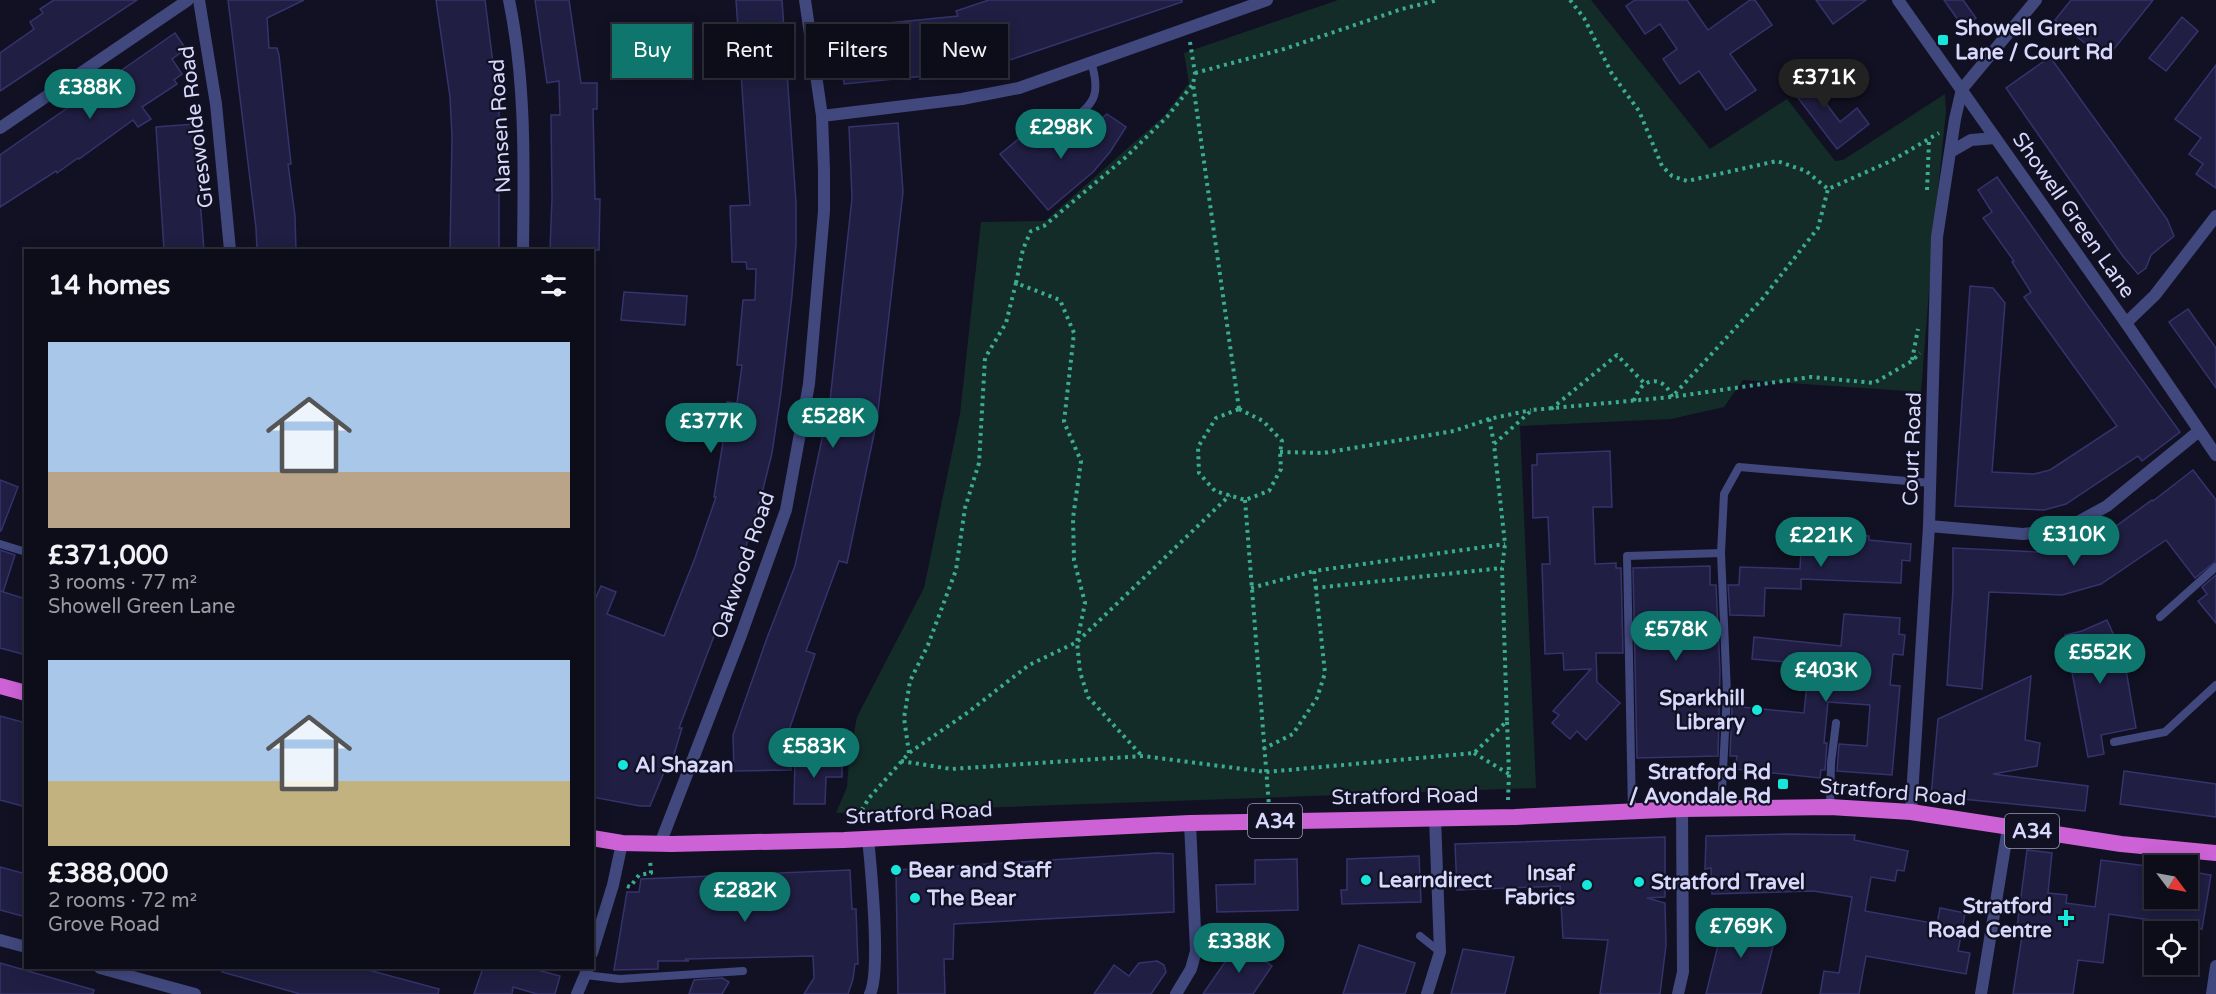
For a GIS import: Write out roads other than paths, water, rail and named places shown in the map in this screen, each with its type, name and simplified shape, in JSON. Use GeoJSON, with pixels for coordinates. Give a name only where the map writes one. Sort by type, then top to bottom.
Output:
{"type":"FeatureCollection","features":[{"type":"Feature","properties":{"kind":"highway"},"geometry":{"type":"LineString","coordinates":[[0,686],[24,692]]}},
{"type":"Feature","properties":{"kind":"highway","name":"Stratford Road"},"geometry":{"type":"LineString","coordinates":[[594,838],[622,843],[660,844],[844,840],[1190,823],[1508,817],[1682,809],[1830,807],[1911,812],[2121,844],[2216,853]]}},
{"type":"Feature","properties":{"kind":"street"},"geometry":{"type":"LineString","coordinates":[[0,128],[188,0]]}},
{"type":"Feature","properties":{"kind":"street","name":"Greswolde Road"},"geometry":{"type":"LineString","coordinates":[[199,0],[216,104],[230,249]]}},
{"type":"Feature","properties":{"kind":"street","name":"Nansen Road"},"geometry":{"type":"LineString","coordinates":[[509,0],[514,24],[524,135],[524,249]]}},
{"type":"Feature","properties":{"kind":"street","name":"Oakwood Road"},"geometry":{"type":"LineString","coordinates":[[660,844],[741,635],[786,510],[810,384],[824,211],[822,116],[805,0]]}},
{"type":"Feature","properties":{"kind":"street"},"geometry":{"type":"LineString","coordinates":[[822,116],[990,94],[1019,88],[1267,0]]}},
{"type":"Feature","properties":{"kind":"street","name":"Showell Green Lane"},"geometry":{"type":"LineString","coordinates":[[1898,0],[2126,323],[2216,455]]}},
{"type":"Feature","properties":{"kind":"street"},"geometry":{"type":"LineString","coordinates":[[1962,89],[2036,0]]}},
{"type":"Feature","properties":{"kind":"street","name":"Court Road"},"geometry":{"type":"LineString","coordinates":[[1911,812],[1931,483],[1937,237],[1952,151],[1955,119],[1962,89]]}},
{"type":"Feature","properties":{"kind":"street"},"geometry":{"type":"LineString","coordinates":[[1952,151],[1971,140],[1995,138]]}},
{"type":"Feature","properties":{"kind":"street"},"geometry":{"type":"LineString","coordinates":[[2126,323],[2155,295],[2216,216]]}},
{"type":"Feature","properties":{"kind":"street"},"geometry":{"type":"LineString","coordinates":[[1929,526],[2023,534],[2065,529],[2107,506],[2199,430]]}},
{"type":"Feature","properties":{"kind":"street"},"geometry":{"type":"LineString","coordinates":[[1678,994],[1683,972],[1682,809]]}},
{"type":"Feature","properties":{"kind":"street"},"geometry":{"type":"LineString","coordinates":[[1428,994],[1440,952],[1435,818]]}},
{"type":"Feature","properties":{"kind":"street"},"geometry":{"type":"LineString","coordinates":[[1176,994],[1191,969],[1196,951],[1190,823]]}},
{"type":"Feature","properties":{"kind":"street"},"geometry":{"type":"LineString","coordinates":[[1981,994],[2008,828]]}},
{"type":"Feature","properties":{"kind":"street"},"geometry":{"type":"LineString","coordinates":[[868,838],[875,965],[870,994]]}},
{"type":"Feature","properties":{"kind":"street"},"geometry":{"type":"LineString","coordinates":[[594,947],[613,885],[622,843]]}},
{"type":"Feature","properties":{"kind":"street"},"geometry":{"type":"LineString","coordinates":[[0,940],[24,946]]}},
{"type":"Feature","properties":{"kind":"street"},"geometry":{"type":"LineString","coordinates":[[2212,994],[2216,966]]}},
{"type":"Feature","properties":{"kind":"street"},"geometry":{"type":"LineString","coordinates":[[104,969],[195,994]]}},
{"type":"Feature","properties":{"kind":"street"},"geometry":{"type":"LineString","coordinates":[[577,994],[586,971]]}},
{"type":"Feature","properties":{"kind":"lane"},"geometry":{"type":"LineString","coordinates":[[1062,128],[1085,109],[1094,96],[1098,82],[1091,62]]}},
{"type":"Feature","properties":{"kind":"lane"},"geometry":{"type":"LineString","coordinates":[[1721,809],[1727,694],[1721,553],[1724,494],[1739,467],[1931,483]]}},
{"type":"Feature","properties":{"kind":"lane"},"geometry":{"type":"LineString","coordinates":[[0,544],[24,551]]}},
{"type":"Feature","properties":{"kind":"lane"},"geometry":{"type":"LineString","coordinates":[[1632,812],[1627,556],[1721,553]]}},
{"type":"Feature","properties":{"kind":"lane"},"geometry":{"type":"LineString","coordinates":[[2160,617],[2216,567]]}},
{"type":"Feature","properties":{"kind":"lane"},"geometry":{"type":"LineString","coordinates":[[2114,742],[2165,732],[2216,685]]}},
{"type":"Feature","properties":{"kind":"lane"},"geometry":{"type":"LineString","coordinates":[[1830,807],[1831,763],[1836,723]]}},
{"type":"Feature","properties":{"kind":"lane"},"geometry":{"type":"LineString","coordinates":[[1420,936],[1440,952]]}},
{"type":"Feature","properties":{"kind":"lane"},"geometry":{"type":"LineString","coordinates":[[586,971],[620,979],[744,970]]}},
{"type":"Feature","properties":{"kind":"place","name":"Showell Green Lane / Court Rd"},"geometry":{"type":"Point","coordinates":[1943,40]}},
{"type":"Feature","properties":{"kind":"place","name":"Sparkhill Library"},"geometry":{"type":"Point","coordinates":[1757,710]}},
{"type":"Feature","properties":{"kind":"place","name":"Al Shazan"},"geometry":{"type":"Point","coordinates":[623,765]}},
{"type":"Feature","properties":{"kind":"place","name":"Stratford Rd / Avondale Rd"},"geometry":{"type":"Point","coordinates":[1783,784]}},
{"type":"Feature","properties":{"kind":"place","name":"Bear and Staff"},"geometry":{"type":"Point","coordinates":[896,870]}},
{"type":"Feature","properties":{"kind":"place","name":"Learndirect"},"geometry":{"type":"Point","coordinates":[1366,880]}},
{"type":"Feature","properties":{"kind":"place","name":"Stratford Travel"},"geometry":{"type":"Point","coordinates":[1639,882]}},
{"type":"Feature","properties":{"kind":"place","name":"Insaf Fabrics"},"geometry":{"type":"Point","coordinates":[1587,885]}},
{"type":"Feature","properties":{"kind":"place","name":"The Bear"},"geometry":{"type":"Point","coordinates":[915,898]}},
{"type":"Feature","properties":{"kind":"place","name":"Stratford Road Centre"},"geometry":{"type":"Point","coordinates":[2066,918]}}]}
